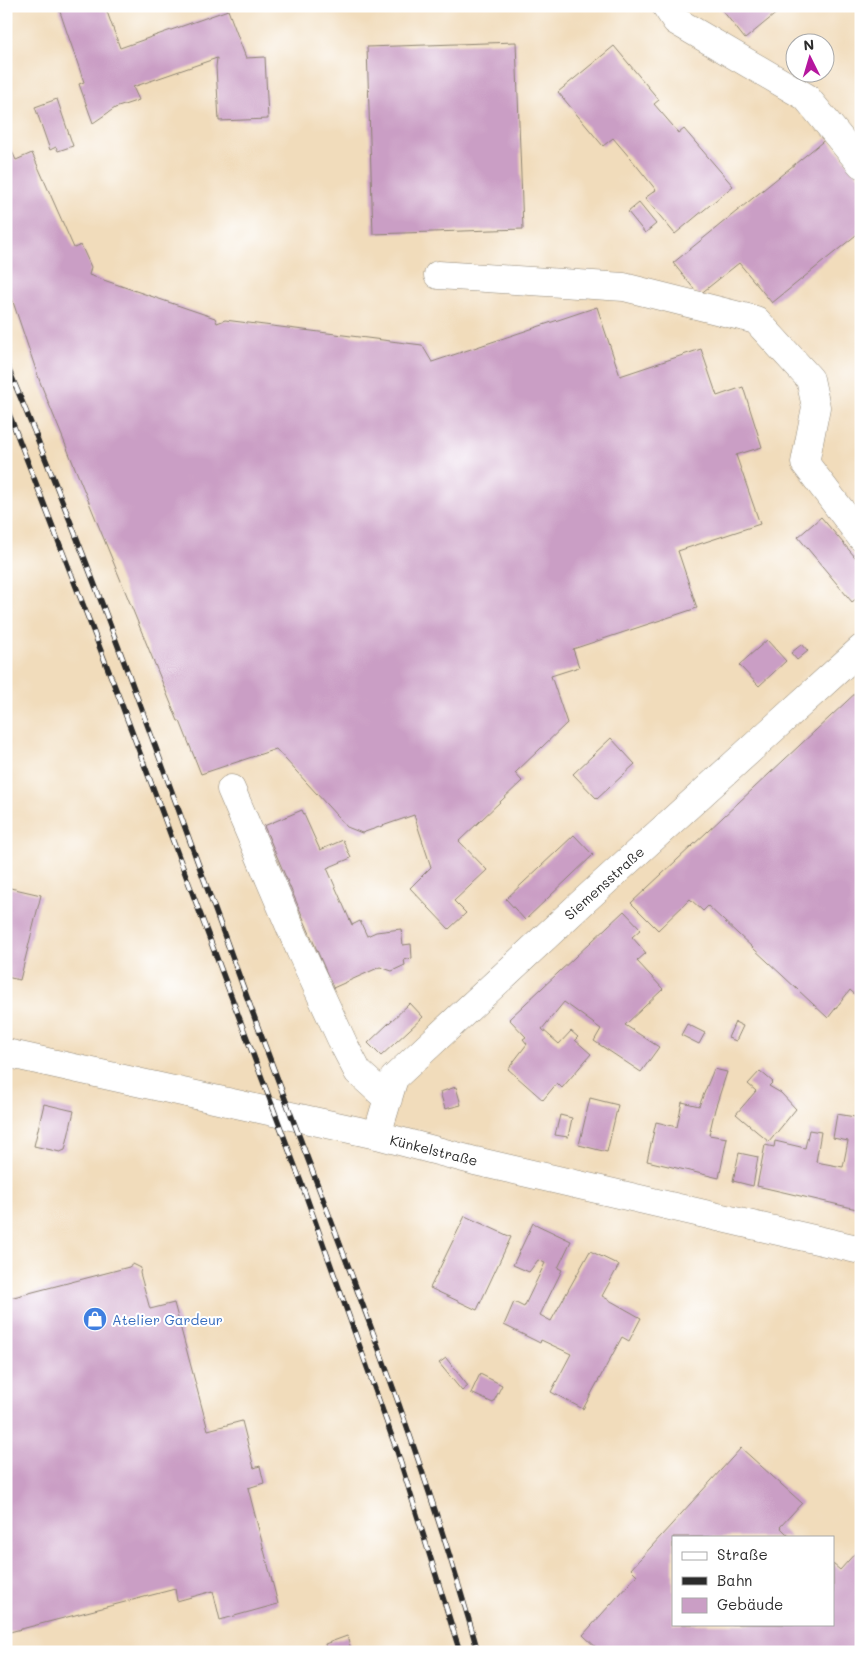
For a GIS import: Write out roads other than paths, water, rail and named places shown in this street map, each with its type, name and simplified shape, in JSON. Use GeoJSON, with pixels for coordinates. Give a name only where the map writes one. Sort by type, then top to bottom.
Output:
{"type":"FeatureCollection","features":[{"type":"Feature","properties":{"kind":"street"},"geometry":{"type":"LineString","coordinates":[[666,6],[676,21],[806,97],[861,164]]}},
{"type":"Feature","properties":{"kind":"street"},"geometry":{"type":"LineString","coordinates":[[438,275],[624,287],[756,320],[810,379],[816,407],[805,463],[861,537]]}},
{"type":"Feature","properties":{"kind":"street","name":"Siemensstraße"},"geometry":{"type":"LineString","coordinates":[[377,1135],[394,1078],[585,900],[861,649]]}},
{"type":"Feature","properties":{"kind":"street"},"geometry":{"type":"LineString","coordinates":[[231,789],[300,950],[344,1045],[358,1072],[388,1099]]}},
{"type":"Feature","properties":{"kind":"street","name":"Künkelstraße"},"geometry":{"type":"LineString","coordinates":[[6,1053],[377,1135],[475,1161],[861,1250]]}},
{"type":"Feature","properties":{"kind":"railway"},"geometry":{"type":"LineString","coordinates":[[6,363],[105,610],[258,1027],[375,1337],[430,1494],[478,1652]]}},
{"type":"Feature","properties":{"kind":"railway"},"geometry":{"type":"LineString","coordinates":[[6,406],[120,700],[305,1193],[397,1451],[460,1652]]}},
{"type":"Feature","properties":{"kind":"place","name":"Atelier Gardeur"},"geometry":{"type":"Point","coordinates":[95,1319]}}]}
